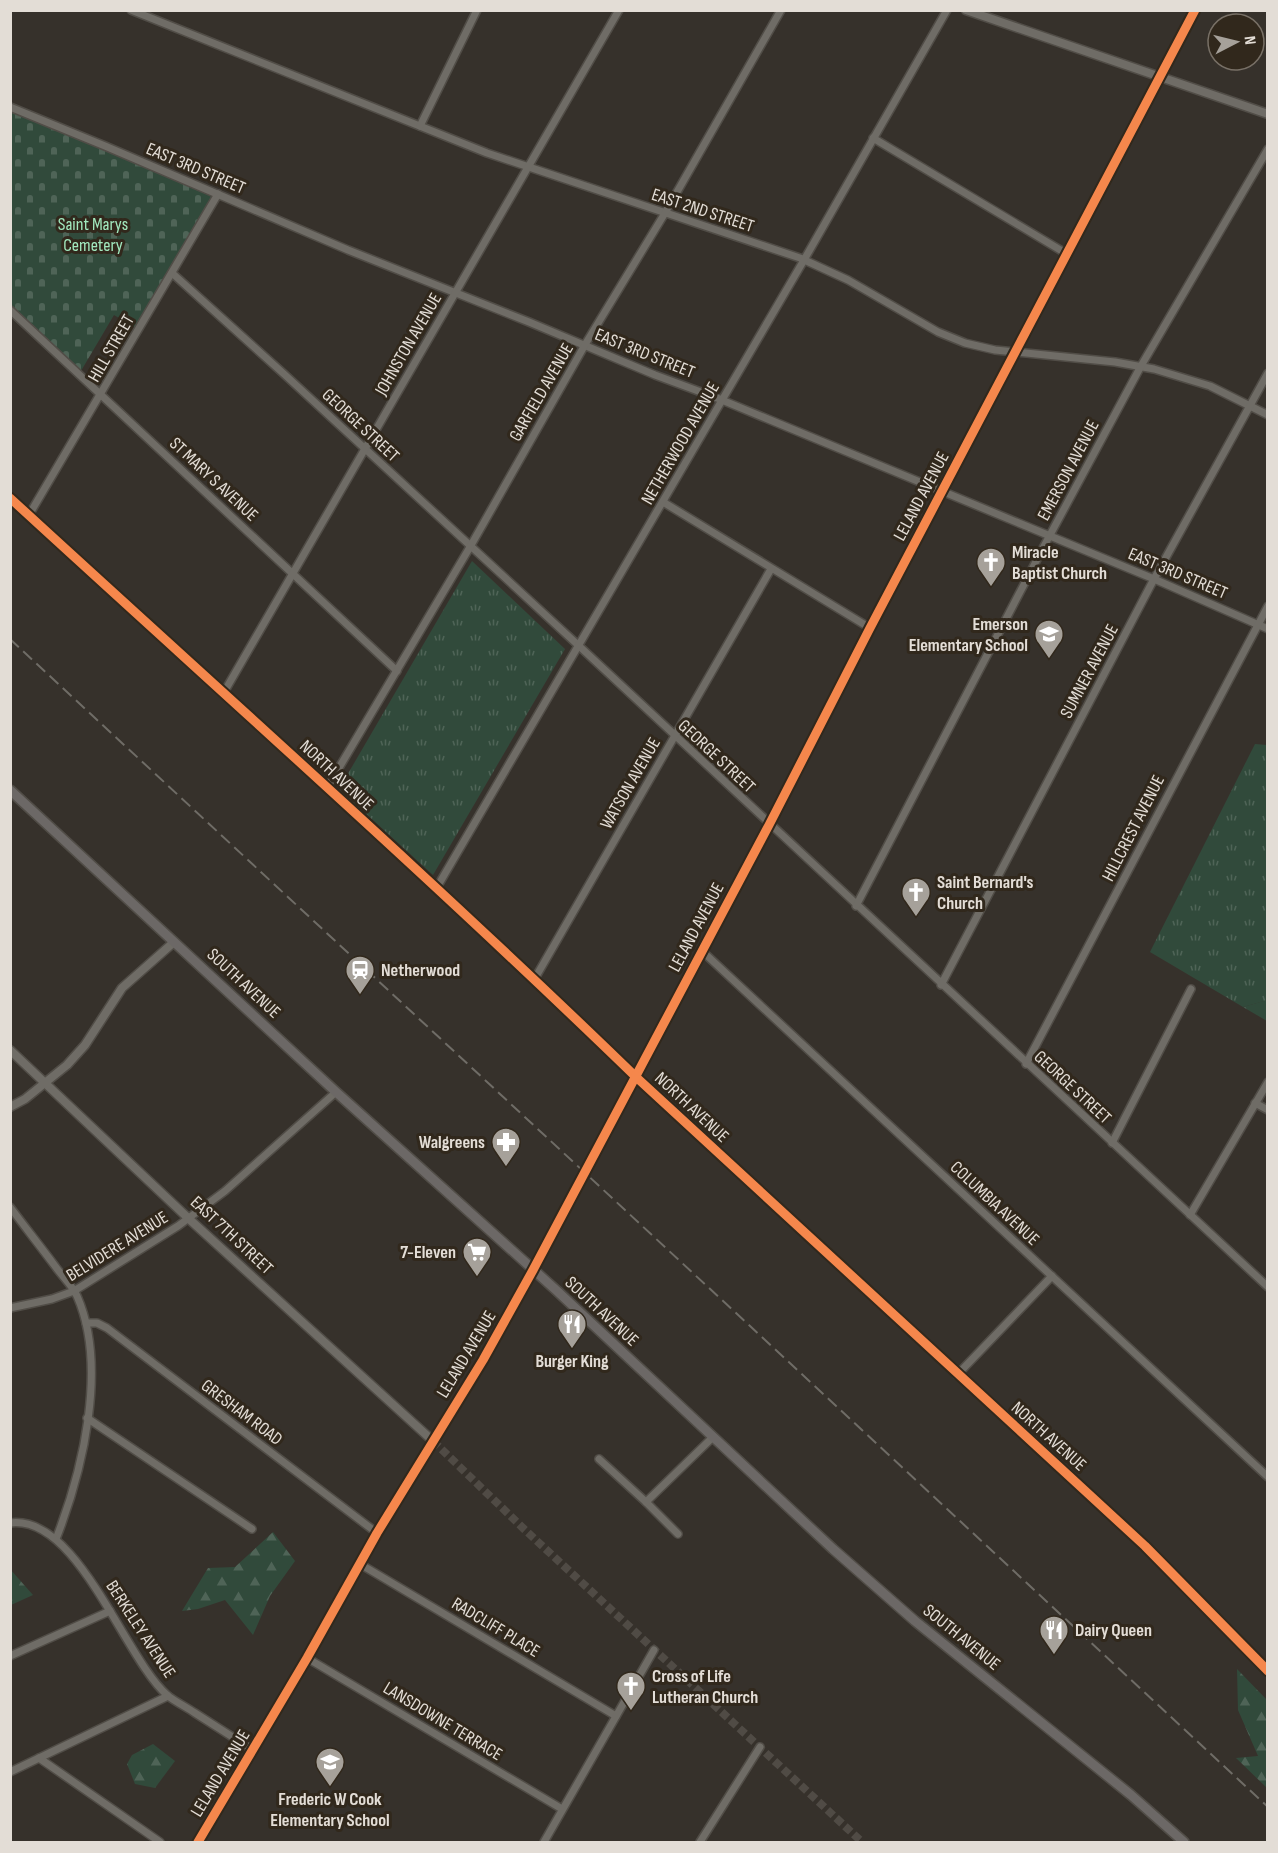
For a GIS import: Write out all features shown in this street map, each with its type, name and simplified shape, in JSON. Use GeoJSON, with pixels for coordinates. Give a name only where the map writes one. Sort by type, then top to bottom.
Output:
{"type":"FeatureCollection","features":[{"type":"Feature","properties":{"kind":"main road","name":"SOUTH AVENUE"},"geometry":{"type":"LineString","coordinates":[[10,790],[336,1092],[533,1270],[833,1550],[915,1621],[1131,1795],[1184,1842]]}},
{"type":"Feature","properties":{"kind":"street","name":"EAST 2ND STREET"},"geometry":{"type":"LineString","coordinates":[[130,10],[487,153],[804,260],[848,280],[952,338],[978,346],[1015,352],[1141,366],[1195,381],[1268,415]]}},
{"type":"Feature","properties":{"kind":"street"},"geometry":{"type":"LineString","coordinates":[[420,126],[477,10]]}},
{"type":"Feature","properties":{"kind":"street","name":"JOHNSTON AVENUE"},"geometry":{"type":"LineString","coordinates":[[223,694],[619,10]]}},
{"type":"Feature","properties":{"kind":"street","name":"GARFIELD AVENUE"},"geometry":{"type":"LineString","coordinates":[[327,788],[470,547],[585,345],[665,213],[781,10]]}},
{"type":"Feature","properties":{"kind":"street","name":"NETHERWOOD AVENUE"},"geometry":{"type":"LineString","coordinates":[[436,889],[804,260],[946,10]]}},
{"type":"Feature","properties":{"kind":"street"},"geometry":{"type":"LineString","coordinates":[[966,10],[1268,114]]}},
{"type":"Feature","properties":{"kind":"street","name":"LELAND AVENUE"},"geometry":{"type":"LineString","coordinates":[[198,1842],[307,1658],[376,1533],[483,1360],[533,1270],[769,825],[1195,10]]}},
{"type":"Feature","properties":{"kind":"street","name":"EAST 3RD STREET"},"geometry":{"type":"LineString","coordinates":[[10,107],[348,250],[722,400],[1154,579],[1268,629]]}},
{"type":"Feature","properties":{"kind":"street"},"geometry":{"type":"LineString","coordinates":[[873,138],[1067,254]]}},
{"type":"Feature","properties":{"kind":"street","name":"EMERSON AVENUE"},"geometry":{"type":"LineString","coordinates":[[856,906],[1049,536],[1141,366],[1268,149]]}},
{"type":"Feature","properties":{"kind":"street","name":"HILL STREET"},"geometry":{"type":"LineString","coordinates":[[29,515],[218,194]]}},
{"type":"Feature","properties":{"kind":"street","name":"GEORGE STREET"},"geometry":{"type":"LineString","coordinates":[[172,273],[578,645],[674,737],[1268,1287]]}},
{"type":"Feature","properties":{"kind":"street","name":"ST MARY S AVENUE"},"geometry":{"type":"LineString","coordinates":[[10,310],[397,671]]}},
{"type":"Feature","properties":{"kind":"street","name":"SUMNER AVENUE"},"geometry":{"type":"LineString","coordinates":[[941,985],[1154,579],[1268,373]]}},
{"type":"Feature","properties":{"kind":"street","name":"NORTH AVENUE"},"geometry":{"type":"LineString","coordinates":[[10,498],[327,788],[957,1375],[1145,1546],[1268,1671]]}},
{"type":"Feature","properties":{"kind":"street"},"geometry":{"type":"LineString","coordinates":[[663,502],[870,628]]}},
{"type":"Feature","properties":{"kind":"street","name":"WATSON AVENUE"},"geometry":{"type":"LineString","coordinates":[[534,980],[771,569]]}},
{"type":"Feature","properties":{"kind":"street","name":"HILLCREST AVENUE"},"geometry":{"type":"LineString","coordinates":[[1026,1064],[1268,606]]}},
{"type":"Feature","properties":{"kind":"street"},"geometry":{"type":"LineString","coordinates":[[10,1107],[46,1083],[67,1065],[85,1045],[122,988],[174,942]]}},
{"type":"Feature","properties":{"kind":"street","name":"COLUMBIA AVENUE"},"geometry":{"type":"LineString","coordinates":[[702,951],[1268,1477]]}},
{"type":"Feature","properties":{"kind":"street"},"geometry":{"type":"LineString","coordinates":[[1112,1143],[1191,989]]}},
{"type":"Feature","properties":{"kind":"street","name":"EAST 7TH STREET"},"geometry":{"type":"LineString","coordinates":[[10,1050],[188,1218],[433,1441]]}},
{"type":"Feature","properties":{"kind":"street"},"geometry":{"type":"LineString","coordinates":[[1190,1215],[1268,1082]]}},
{"type":"Feature","properties":{"kind":"street","name":"BELVIDERE AVENUE"},"geometry":{"type":"LineString","coordinates":[[10,1308],[52,1299],[74,1291],[178,1226],[225,1191],[336,1092]]}},
{"type":"Feature","properties":{"kind":"street"},"geometry":{"type":"LineString","coordinates":[[1255,1103],[1268,1110]]}},
{"type":"Feature","properties":{"kind":"street"},"geometry":{"type":"LineString","coordinates":[[10,1207],[74,1291],[86,1323],[90,1367],[87,1418],[78,1473],[56,1539]]}},
{"type":"Feature","properties":{"kind":"street"},"geometry":{"type":"LineString","coordinates":[[957,1375],[1052,1276]]}},
{"type":"Feature","properties":{"kind":"street","name":"GRESHAM ROAD"},"geometry":{"type":"LineString","coordinates":[[86,1323],[97,1323],[107,1328],[376,1533]]}},
{"type":"Feature","properties":{"kind":"street"},"geometry":{"type":"LineString","coordinates":[[87,1418],[252,1529]]}},
{"type":"Feature","properties":{"kind":"street"},"geometry":{"type":"LineString","coordinates":[[646,1502],[713,1437]]}},
{"type":"Feature","properties":{"kind":"street"},"geometry":{"type":"LineString","coordinates":[[599,1459],[678,1534]]}},
{"type":"Feature","properties":{"kind":"street","name":"BERKELEY AVENUE"},"geometry":{"type":"LineString","coordinates":[[10,1523],[34,1526],[56,1539],[96,1588],[140,1661],[168,1696],[253,1750]]}},
{"type":"Feature","properties":{"kind":"street","name":"RADCLIFF PLACE"},"geometry":{"type":"LineString","coordinates":[[360,1564],[616,1716]]}},
{"type":"Feature","properties":{"kind":"street"},"geometry":{"type":"LineString","coordinates":[[10,1656],[110,1611]]}},
{"type":"Feature","properties":{"kind":"street"},"geometry":{"type":"LineString","coordinates":[[543,1842],[654,1650]]}},
{"type":"Feature","properties":{"kind":"street","name":"LANSDOWNE TERRACE"},"geometry":{"type":"LineString","coordinates":[[307,1658],[562,1809]]}},
{"type":"Feature","properties":{"kind":"street"},"geometry":{"type":"LineString","coordinates":[[10,1772],[168,1696]]}},
{"type":"Feature","properties":{"kind":"street"},"geometry":{"type":"LineString","coordinates":[[700,1842],[759,1747]]}},
{"type":"Feature","properties":{"kind":"street"},"geometry":{"type":"LineString","coordinates":[[39,1758],[160,1842]]}},
{"type":"Feature","properties":{"kind":"green space","name":"Saint Marys Cemetery"},"geometry":{"type":"Polygon","coordinates":[[[10,111],[215,195],[136,328],[114,315],[78,376],[11,315],[10,111]]]}},
{"type":"Feature","properties":{"kind":"green space"},"geometry":{"type":"Polygon","coordinates":[[[472,561],[565,649],[433,875],[339,789],[472,561]]]}},
{"type":"Feature","properties":{"kind":"green space"},"geometry":{"type":"Polygon","coordinates":[[[1255,744],[1267,745],[1268,1000],[1243,1007],[1150,952],[1255,744]]]}},
{"type":"Feature","properties":{"kind":"green space"},"geometry":{"type":"Polygon","coordinates":[[[1267,1000],[1267,1021],[1243,1007],[1267,1000]]]}},
{"type":"Feature","properties":{"kind":"green space"},"geometry":{"type":"Polygon","coordinates":[[[273,1532],[295,1561],[270,1596],[253,1635],[225,1600],[198,1609],[182,1611],[208,1568],[235,1567],[273,1532]]]}},
{"type":"Feature","properties":{"kind":"green space"},"geometry":{"type":"Polygon","coordinates":[[[10,1569],[33,1595],[11,1605],[10,1605],[10,1569]]]}},
{"type":"Feature","properties":{"kind":"green space"},"geometry":{"type":"Polygon","coordinates":[[[1237,1669],[1267,1700],[1267,1788],[1236,1758],[1258,1756],[1238,1710],[1237,1669]]]}},
{"type":"Feature","properties":{"kind":"green space"},"geometry":{"type":"Polygon","coordinates":[[[153,1744],[175,1761],[155,1788],[135,1784],[127,1764],[132,1755],[153,1744]]]}},
{"type":"Feature","properties":{"kind":"tunnel"},"geometry":{"type":"LineString","coordinates":[[433,1441],[524,1529],[862,1842]]}},
{"type":"Feature","properties":{"kind":"railway"},"geometry":{"type":"LineString","coordinates":[[10,639],[1268,1807]]}},
{"type":"Feature","properties":{"kind":"cycle path"},"geometry":{"type":"LineString","coordinates":[[198,1842],[307,1658],[377,1533],[483,1360],[533,1270],[769,825],[1195,10]]}},
{"type":"Feature","properties":{"kind":"cycle path"},"geometry":{"type":"LineString","coordinates":[[10,498],[403,857],[636,1077],[1145,1546],[1268,1671]]}},
{"type":"Feature","properties":{"kind":"place","name":"Miracle Baptist Church"},"geometry":{"type":"Point","coordinates":[991,588]}},
{"type":"Feature","properties":{"kind":"place","name":"Emerson Elementary School"},"geometry":{"type":"Point","coordinates":[1049,660]}},
{"type":"Feature","properties":{"kind":"place","name":"Saint Bernard's Church"},"geometry":{"type":"Point","coordinates":[916,918]}},
{"type":"Feature","properties":{"kind":"place","name":"Netherwood"},"geometry":{"type":"Point","coordinates":[360,996]}},
{"type":"Feature","properties":{"kind":"place","name":"Walgreens"},"geometry":{"type":"Point","coordinates":[506,1168]}},
{"type":"Feature","properties":{"kind":"place","name":"7-Eleven"},"geometry":{"type":"Point","coordinates":[477,1278]}},
{"type":"Feature","properties":{"kind":"place","name":"Burger King"},"geometry":{"type":"Point","coordinates":[572,1350]}},
{"type":"Feature","properties":{"kind":"place","name":"Dairy Queen"},"geometry":{"type":"Point","coordinates":[1054,1656]}},
{"type":"Feature","properties":{"kind":"place","name":"Cross of Life Lutheran Church"},"geometry":{"type":"Point","coordinates":[631,1712]}},
{"type":"Feature","properties":{"kind":"place","name":"Frederic W Cook Elementary School"},"geometry":{"type":"Point","coordinates":[330,1788]}}]}
